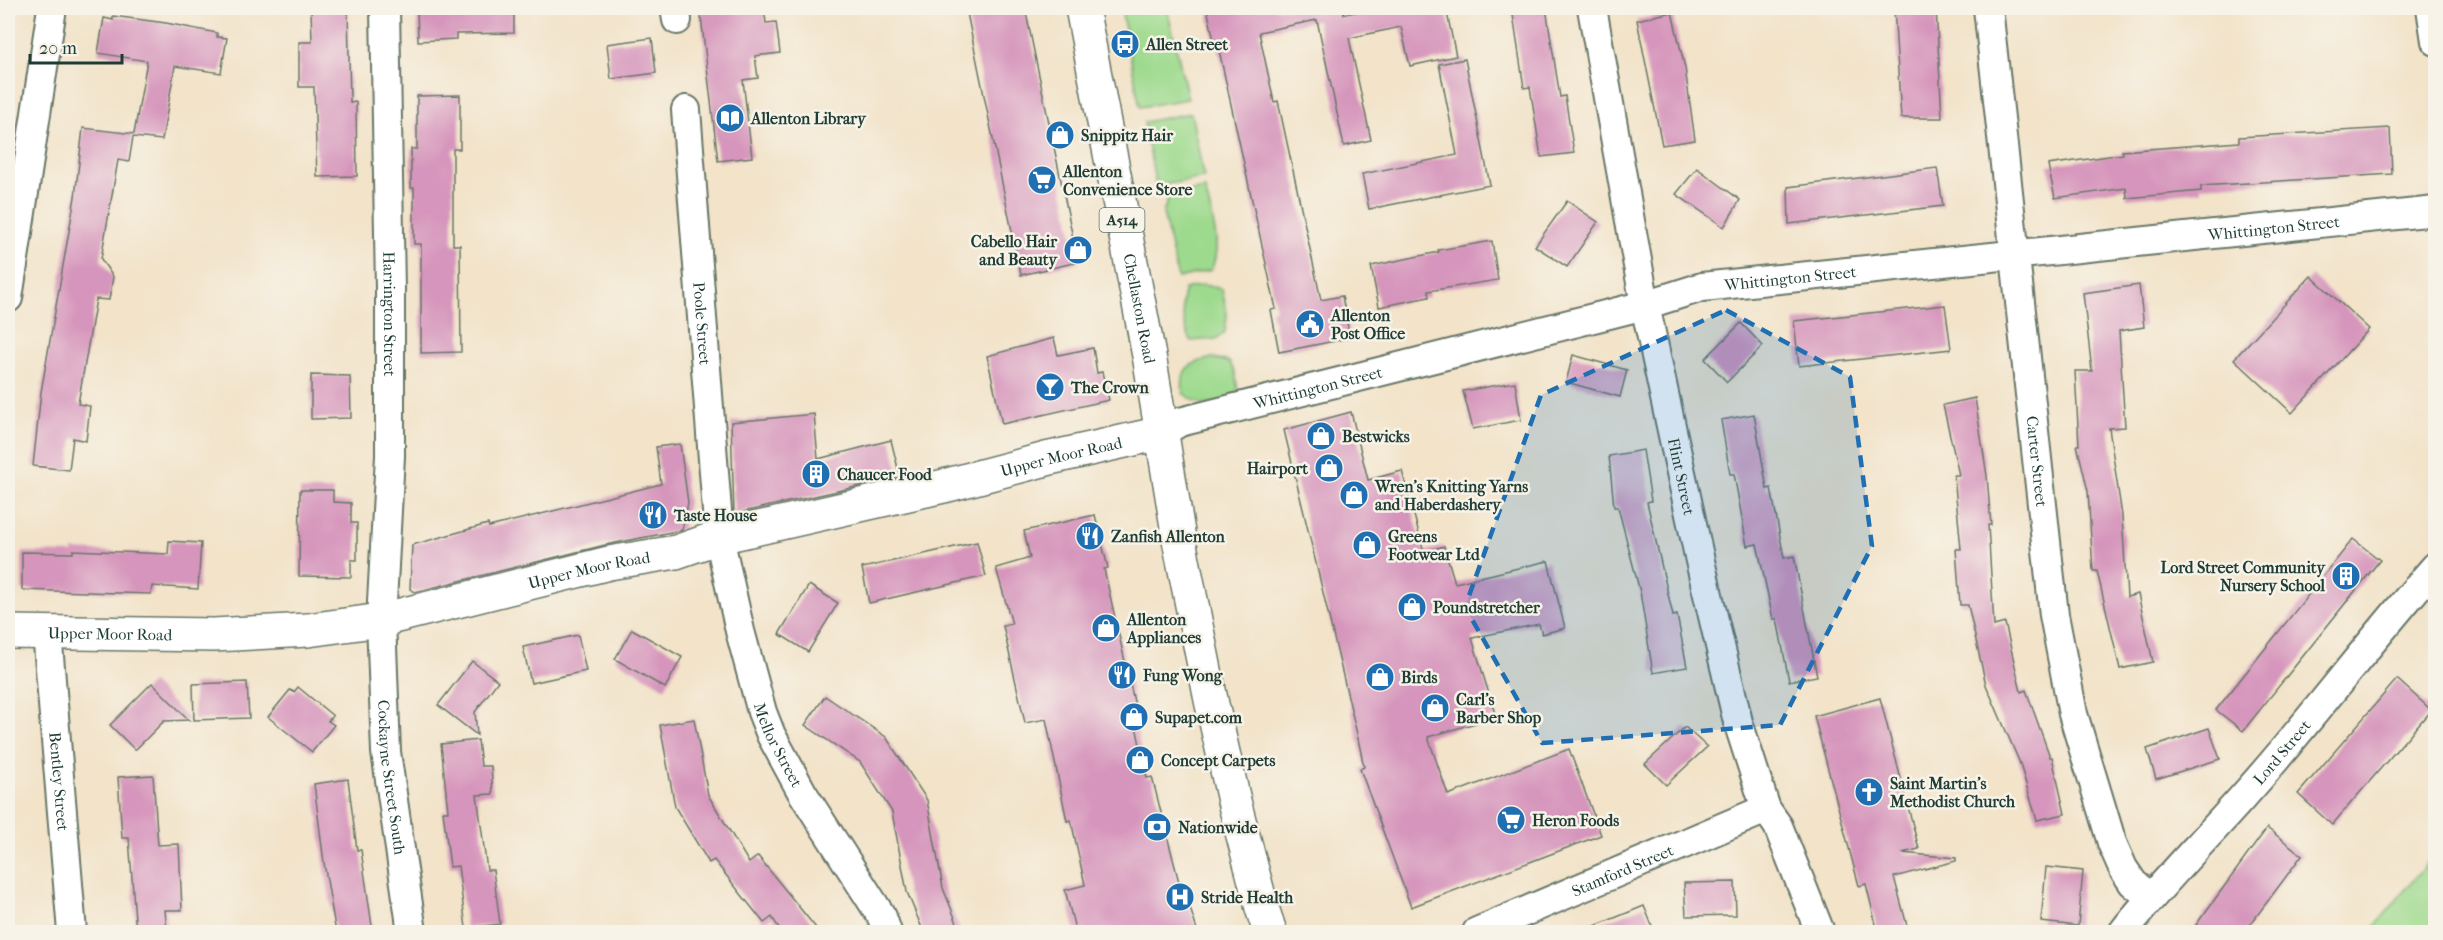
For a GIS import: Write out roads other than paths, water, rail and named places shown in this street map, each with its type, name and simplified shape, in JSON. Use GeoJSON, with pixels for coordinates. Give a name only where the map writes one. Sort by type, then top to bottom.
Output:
{"type":"FeatureCollection","features":[{"type":"Feature","properties":{"kind":"street"},"geometry":{"type":"LineString","coordinates":[[8,298],[52,8]]}},
{"type":"Feature","properties":{"kind":"street","name":"Harrington Street"},"geometry":{"type":"LineString","coordinates":[[381,620],[390,456],[390,289],[385,8]]}},
{"type":"Feature","properties":{"kind":"street","name":"Chellaston Road"},"geometry":{"type":"LineString","coordinates":[[1082,8],[1150,361],[1161,433]]}},
{"type":"Feature","properties":{"kind":"street","name":"Flint Street"},"geometry":{"type":"LineString","coordinates":[[1592,8],[1645,305],[1700,561],[1738,722],[1766,809],[1778,826],[1820,933]]}},
{"type":"Feature","properties":{"kind":"street","name":"Carter Street"},"geometry":{"type":"LineString","coordinates":[[1988,8],[2050,593],[2073,714],[2098,798],[2123,868],[2133,883],[2150,897]]}},
{"type":"Feature","properties":{"kind":"street"},"geometry":{"type":"LineString","coordinates":[[2431,8],[2436,41]]}},
{"type":"Feature","properties":{"kind":"street","name":"Poole Street"},"geometry":{"type":"LineString","coordinates":[[686,110],[719,537]]}},
{"type":"Feature","properties":{"kind":"street","name":"Whittington Street"},"geometry":{"type":"LineString","coordinates":[[1161,433],[1180,422],[1231,408],[1645,305],[1702,287],[2436,211]]}},
{"type":"Feature","properties":{"kind":"street","name":"Upper Moor Road"},"geometry":{"type":"LineString","coordinates":[[8,632],[234,634],[308,630],[381,620],[609,563],[676,552],[719,537],[944,486],[1050,458],[1161,433]]}},
{"type":"Feature","properties":{"kind":"street","name":"A514"},"geometry":{"type":"LineString","coordinates":[[1161,433],[1180,545],[1211,700],[1235,805],[1270,933]]}},
{"type":"Feature","properties":{"kind":"street","name":"Mellor Street"},"geometry":{"type":"LineString","coordinates":[[719,537],[736,614],[762,712],[771,735],[802,792],[882,917],[886,933]]}},
{"type":"Feature","properties":{"kind":"street","name":"Lord Street"},"geometry":{"type":"LineString","coordinates":[[2122,933],[2150,897],[2250,789],[2381,629],[2436,566]]}},
{"type":"Feature","properties":{"kind":"street","name":"Cockayne Street South"},"geometry":{"type":"LineString","coordinates":[[381,620],[386,752],[412,933]]}},
{"type":"Feature","properties":{"kind":"street","name":"Bentley Street"},"geometry":{"type":"LineString","coordinates":[[47,632],[72,933]]}},
{"type":"Feature","properties":{"kind":"street","name":"Stamford Street"},"geometry":{"type":"LineString","coordinates":[[1477,933],[1766,809]]}},
{"type":"Feature","properties":{"kind":"place","name":"Allen Street"},"geometry":{"type":"Point","coordinates":[1125,44]}},
{"type":"Feature","properties":{"kind":"place","name":"Allenton Library"},"geometry":{"type":"Point","coordinates":[730,118]}},
{"type":"Feature","properties":{"kind":"place","name":"Snippitz Hair"},"geometry":{"type":"Point","coordinates":[1060,135]}},
{"type":"Feature","properties":{"kind":"place","name":"Allenton Convenience Store"},"geometry":{"type":"Point","coordinates":[1042,180]}},
{"type":"Feature","properties":{"kind":"place","name":"Cabello Hair and Beauty"},"geometry":{"type":"Point","coordinates":[1078,250]}},
{"type":"Feature","properties":{"kind":"place","name":"Allenton Post Office"},"geometry":{"type":"Point","coordinates":[1310,324]}},
{"type":"Feature","properties":{"kind":"place","name":"The Crown"},"geometry":{"type":"Point","coordinates":[1050,387]}},
{"type":"Feature","properties":{"kind":"place","name":"Bestwicks"},"geometry":{"type":"Point","coordinates":[1321,436]}},
{"type":"Feature","properties":{"kind":"place","name":"Hairport"},"geometry":{"type":"Point","coordinates":[1329,468]}},
{"type":"Feature","properties":{"kind":"place","name":"Chaucer Food"},"geometry":{"type":"Point","coordinates":[816,474]}},
{"type":"Feature","properties":{"kind":"place","name":"Wren's Knitting Yarns and Haberdashery"},"geometry":{"type":"Point","coordinates":[1354,495]}},
{"type":"Feature","properties":{"kind":"place","name":"Taste House"},"geometry":{"type":"Point","coordinates":[653,515]}},
{"type":"Feature","properties":{"kind":"place","name":"Zanfish Allenton"},"geometry":{"type":"Point","coordinates":[1090,536]}},
{"type":"Feature","properties":{"kind":"place","name":"Greens Footwear Ltd"},"geometry":{"type":"Point","coordinates":[1367,545]}},
{"type":"Feature","properties":{"kind":"place","name":"Lord Street Community Nursery School"},"geometry":{"type":"Point","coordinates":[2346,576]}},
{"type":"Feature","properties":{"kind":"place","name":"Poundstretcher"},"geometry":{"type":"Point","coordinates":[1412,607]}},
{"type":"Feature","properties":{"kind":"place","name":"Allenton Appliances"},"geometry":{"type":"Point","coordinates":[1106,628]}},
{"type":"Feature","properties":{"kind":"place","name":"Fung Wong"},"geometry":{"type":"Point","coordinates":[1122,675]}},
{"type":"Feature","properties":{"kind":"place","name":"Birds"},"geometry":{"type":"Point","coordinates":[1380,677]}},
{"type":"Feature","properties":{"kind":"place","name":"Carl's Barber Shop"},"geometry":{"type":"Point","coordinates":[1435,708]}},
{"type":"Feature","properties":{"kind":"place","name":"Supapet.com"},"geometry":{"type":"Point","coordinates":[1134,717]}},
{"type":"Feature","properties":{"kind":"place","name":"Concept Carpets"},"geometry":{"type":"Point","coordinates":[1140,760]}},
{"type":"Feature","properties":{"kind":"place","name":"Saint Martin's Methodist Church"},"geometry":{"type":"Point","coordinates":[1869,792]}},
{"type":"Feature","properties":{"kind":"place","name":"Heron Foods"},"geometry":{"type":"Point","coordinates":[1511,820]}},
{"type":"Feature","properties":{"kind":"place","name":"Nationwide"},"geometry":{"type":"Point","coordinates":[1157,827]}},
{"type":"Feature","properties":{"kind":"place","name":"Stride Health"},"geometry":{"type":"Point","coordinates":[1180,897]}}]}
